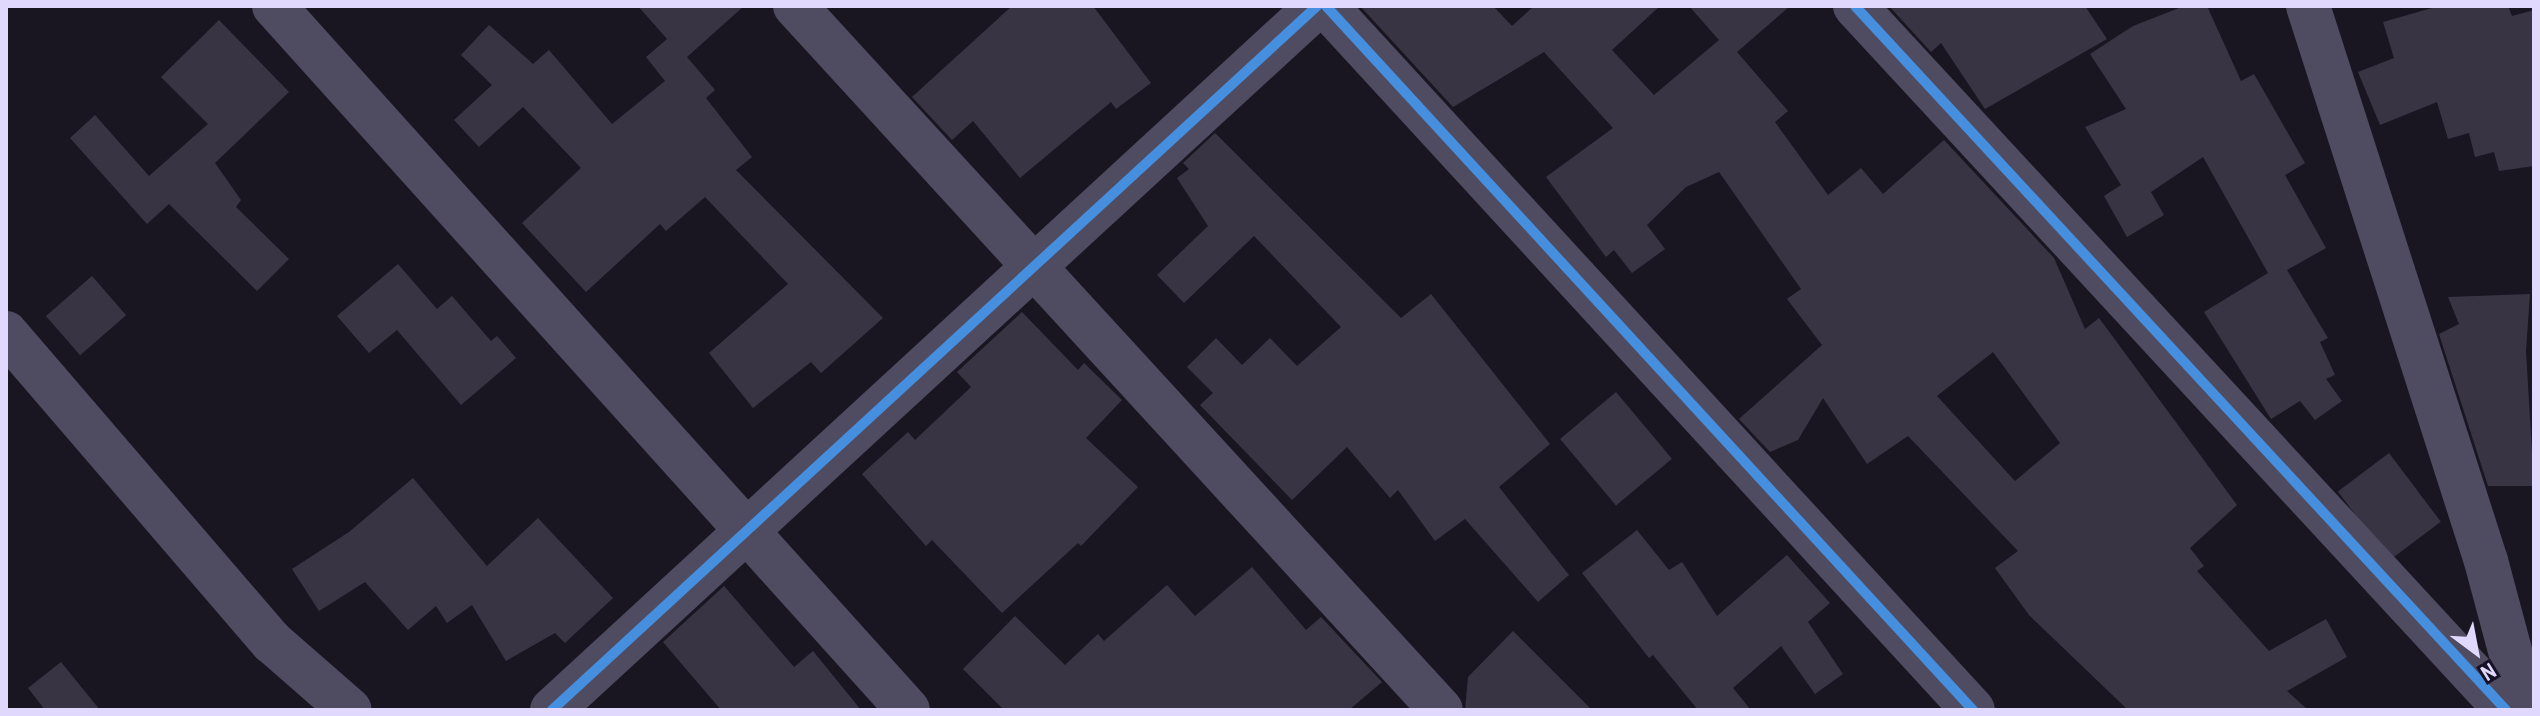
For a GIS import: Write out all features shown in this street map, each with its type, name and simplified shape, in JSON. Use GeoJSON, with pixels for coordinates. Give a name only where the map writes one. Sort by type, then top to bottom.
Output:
{"type":"FeatureCollection","features":[{"type":"Feature","properties":{"kind":"street"},"geometry":{"type":"LineString","coordinates":[[274,6],[746,535],[908,710]]}},
{"type":"Feature","properties":{"kind":"street"},"geometry":{"type":"LineString","coordinates":[[795,6],[1441,710]]}},
{"type":"Feature","properties":{"kind":"street"},"geometry":{"type":"LineString","coordinates":[[552,710],[746,535],[1033,263],[1317,6]]}},
{"type":"Feature","properties":{"kind":"street"},"geometry":{"type":"LineString","coordinates":[[1326,6],[1973,710]]}},
{"type":"Feature","properties":{"kind":"street"},"geometry":{"type":"LineString","coordinates":[[1855,6],[2506,710]]}},
{"type":"Feature","properties":{"kind":"street"},"geometry":{"type":"LineString","coordinates":[[2308,6],[2486,561],[2526,710]]}},
{"type":"Feature","properties":{"kind":"street"},"geometry":{"type":"LineString","coordinates":[[6,333],[272,642],[350,710]]}},
{"type":"Feature","properties":{"kind":"building"},"geometry":{"type":"Polygon","coordinates":[[[638,6],[744,6],[687,57],[715,90],[706,98],[752,157],[736,170],[883,318],[821,373],[811,362],[753,408],[709,353],[788,284],[705,197],[666,231],[660,224],[586,292],[522,223],[581,168],[523,107],[479,147],[454,120],[492,85],[461,55],[489,25],[533,64],[549,50],[612,124],[665,81],[646,57],[667,39],[638,6]]]}},
{"type":"Feature","properties":{"kind":"building"},"geometry":{"type":"Polygon","coordinates":[[[1012,6],[1093,6],[1151,83],[1116,109],[1111,102],[1020,178],[973,121],[952,140],[912,97],[1012,6]]]}},
{"type":"Feature","properties":{"kind":"building"},"geometry":{"type":"Polygon","coordinates":[[[1360,6],[1493,6],[1512,26],[1534,6],[1660,6],[1612,50],[1654,95],[1719,40],[1689,6],[1790,6],[1737,52],[1788,111],[1775,122],[1828,195],[1861,168],[1883,194],[1944,140],[2054,258],[2085,329],[2099,318],[2237,505],[2190,548],[2204,566],[2197,571],[2269,651],[2326,619],[2347,657],[2287,691],[2308,710],[2128,710],[2029,615],[1995,568],[2018,551],[1908,436],[1867,464],[1823,398],[1798,440],[1770,452],[1739,419],[1822,345],[1787,299],[1801,289],[1719,172],[1686,187],[1647,225],[1665,249],[1632,273],[1614,250],[1606,257],[1546,177],[1613,128],[1544,52],[1453,107],[1360,6]],[[1993,352],[1937,396],[2015,481],[2060,443],[1993,352]]]}},
{"type":"Feature","properties":{"kind":"building"},"geometry":{"type":"Polygon","coordinates":[[[1889,6],[2085,6],[2107,39],[1985,109],[1941,43],[1931,52],[1889,6]]]}},
{"type":"Feature","properties":{"kind":"building"},"geometry":{"type":"Polygon","coordinates":[[[2184,6],[2207,6],[2241,81],[2254,74],[2305,163],[2285,175],[2326,248],[2287,270],[2328,338],[2320,342],[2335,375],[2326,379],[2342,401],[2315,420],[2300,401],[2271,419],[2204,312],[2268,273],[2203,157],[2151,192],[2164,215],[2127,237],[2104,196],[2121,185],[2085,127],[2126,109],[2090,54],[2133,26],[2184,6]]]}},
{"type":"Feature","properties":{"kind":"building"},"geometry":{"type":"Polygon","coordinates":[[[2439,6],[2508,6],[2512,16],[2534,10],[2534,166],[2499,171],[2494,152],[2475,157],[2469,133],[2448,139],[2437,102],[2380,125],[2358,72],[2394,58],[2383,22],[2439,6]]]}},
{"type":"Feature","properties":{"kind":"building"},"geometry":{"type":"Polygon","coordinates":[[[219,20],[289,92],[215,163],[241,200],[236,207],[289,259],[257,291],[169,204],[147,224],[70,138],[95,115],[149,176],[208,124],[161,77],[219,20]]]}},
{"type":"Feature","properties":{"kind":"building"},"geometry":{"type":"Polygon","coordinates":[[[1215,133],[1401,318],[1431,294],[1550,444],[1499,487],[1569,575],[1538,602],[1465,519],[1435,541],[1398,490],[1390,498],[1347,447],[1292,500],[1200,405],[1213,393],[1187,367],[1216,338],[1242,365],[1270,338],[1297,366],[1341,327],[1254,236],[1184,303],[1157,275],[1208,226],[1177,178],[1189,169],[1183,163],[1215,133]]]}},
{"type":"Feature","properties":{"kind":"building"},"geometry":{"type":"Polygon","coordinates":[[[398,264],[437,309],[452,296],[491,341],[497,336],[516,358],[461,405],[397,330],[369,353],[337,316],[398,264]]]}},
{"type":"Feature","properties":{"kind":"building"},"geometry":{"type":"Polygon","coordinates":[[[92,276],[126,315],[80,355],[46,316],[92,276]]]}},
{"type":"Feature","properties":{"kind":"building"},"geometry":{"type":"Polygon","coordinates":[[[2530,294],[2526,351],[2534,486],[2488,486],[2439,334],[2459,324],[2448,297],[2530,294]]]}},
{"type":"Feature","properties":{"kind":"building"},"geometry":{"type":"Polygon","coordinates":[[[1022,312],[1078,370],[1084,363],[1122,400],[1086,438],[1138,487],[1081,546],[1078,543],[1002,613],[932,540],[926,546],[862,474],[908,432],[915,440],[971,387],[957,372],[1022,312]]]}},
{"type":"Feature","properties":{"kind":"building"},"geometry":{"type":"Polygon","coordinates":[[[1616,392],[1672,459],[1616,506],[1560,439],[1616,392]]]}},
{"type":"Feature","properties":{"kind":"building"},"geometry":{"type":"Polygon","coordinates":[[[2389,453],[2441,522],[2390,560],[2338,492],[2389,453]]]}},
{"type":"Feature","properties":{"kind":"building"},"geometry":{"type":"Polygon","coordinates":[[[413,478],[487,566],[538,518],[613,598],[565,643],[555,633],[506,661],[472,605],[447,623],[436,606],[408,630],[365,582],[319,611],[292,569],[349,532],[413,478]]]}},
{"type":"Feature","properties":{"kind":"building"},"geometry":{"type":"Polygon","coordinates":[[[1637,530],[1669,570],[1682,562],[1717,616],[1787,555],[1830,603],[1808,622],[1843,674],[1815,694],[1781,646],[1733,688],[1751,710],[1698,710],[1653,655],[1649,658],[1582,573],[1637,530]]]}},
{"type":"Feature","properties":{"kind":"building"},"geometry":{"type":"Polygon","coordinates":[[[1252,567],[1306,630],[1321,617],[1382,682],[1349,710],[1004,710],[963,669],[1015,616],[1065,665],[1098,634],[1104,641],[1167,585],[1195,616],[1252,567]]]}},
{"type":"Feature","properties":{"kind":"building"},"geometry":{"type":"Polygon","coordinates":[[[724,586],[794,667],[813,651],[861,710],[721,710],[663,642],[724,586]]]}},
{"type":"Feature","properties":{"kind":"building"},"geometry":{"type":"Polygon","coordinates":[[[1513,631],[1592,710],[1465,710],[1468,677],[1513,631]]]}},
{"type":"Feature","properties":{"kind":"building"},"geometry":{"type":"Polygon","coordinates":[[[61,662],[100,710],[45,710],[28,688],[61,662]]]}},
{"type":"Feature","properties":{"kind":"cycle path"},"geometry":{"type":"LineString","coordinates":[[552,710],[1317,6]]}},
{"type":"Feature","properties":{"kind":"cycle path"},"geometry":{"type":"LineString","coordinates":[[1326,6],[1973,710]]}},
{"type":"Feature","properties":{"kind":"cycle path"},"geometry":{"type":"LineString","coordinates":[[1855,6],[2506,710]]}}]}
